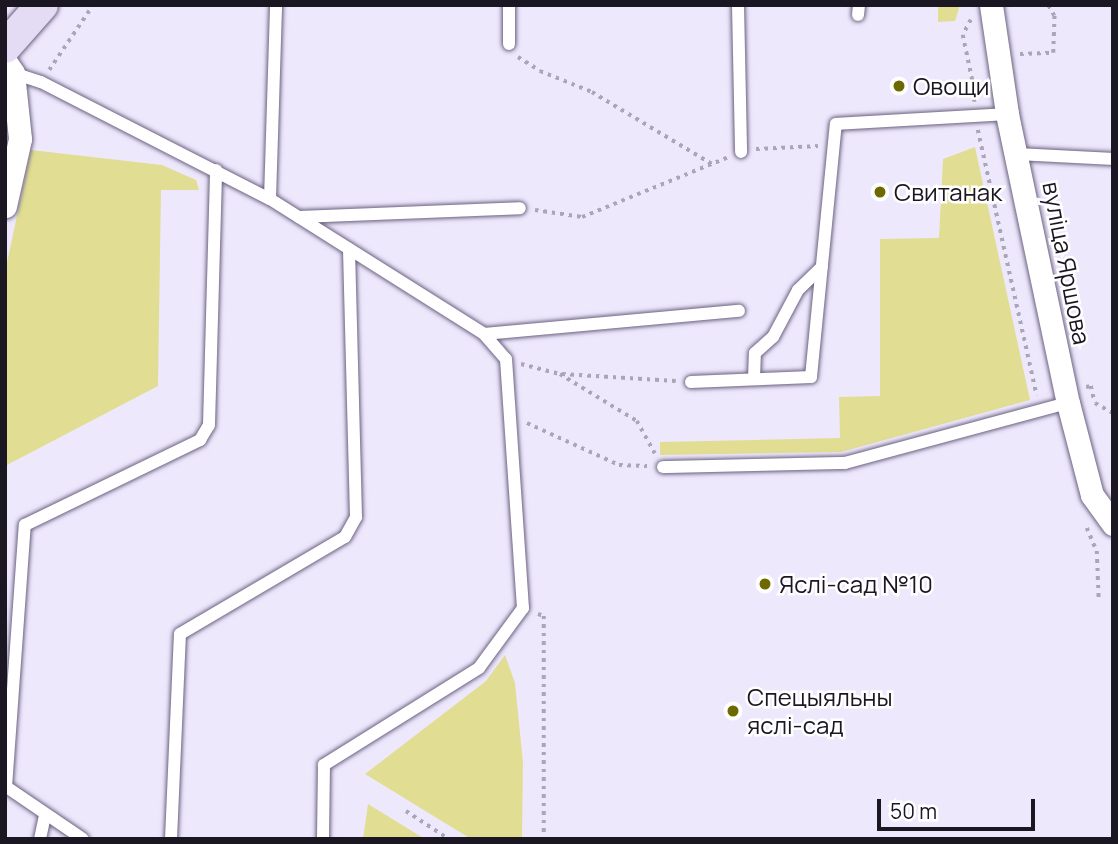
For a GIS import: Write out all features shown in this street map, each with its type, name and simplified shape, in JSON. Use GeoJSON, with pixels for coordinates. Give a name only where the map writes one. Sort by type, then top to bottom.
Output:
{"type":"FeatureCollection","features":[{"type":"Feature","properties":{"kind":"main road"},"geometry":{"type":"LineString","coordinates":[[8,49],[41,5]]}},
{"type":"Feature","properties":{"kind":"street","name":"вуліца Яршова"},"geometry":{"type":"LineString","coordinates":[[983,9],[1018,154],[1069,403],[1092,495],[1113,524]]}},
{"type":"Feature","properties":{"kind":"street"},"geometry":{"type":"LineString","coordinates":[[5,206],[20,139],[8,49]]}},
{"type":"Feature","properties":{"kind":"lane"},"geometry":{"type":"LineString","coordinates":[[270,199],[276,5]]}},
{"type":"Feature","properties":{"kind":"lane"},"geometry":{"type":"LineString","coordinates":[[509,5],[509,44]]}},
{"type":"Feature","properties":{"kind":"lane"},"geometry":{"type":"LineString","coordinates":[[738,5],[741,152]]}},
{"type":"Feature","properties":{"kind":"lane"},"geometry":{"type":"LineString","coordinates":[[8,49],[41,82],[270,199],[349,248],[484,334],[506,359],[523,608],[479,668],[324,765],[323,839]]}},
{"type":"Feature","properties":{"kind":"lane"},"geometry":{"type":"LineString","coordinates":[[691,382],[811,377],[836,124],[1007,114]]}},
{"type":"Feature","properties":{"kind":"lane"},"geometry":{"type":"LineString","coordinates":[[1018,154],[1113,159]]}},
{"type":"Feature","properties":{"kind":"lane"},"geometry":{"type":"LineString","coordinates":[[83,839],[6,787],[25,525],[200,440],[209,425],[216,170]]}},
{"type":"Feature","properties":{"kind":"lane"},"geometry":{"type":"LineString","coordinates":[[299,217],[520,208]]}},
{"type":"Feature","properties":{"kind":"lane"},"geometry":{"type":"LineString","coordinates":[[171,839],[180,634],[345,537],[356,517],[349,248]]}},
{"type":"Feature","properties":{"kind":"lane"},"geometry":{"type":"LineString","coordinates":[[754,379],[755,353],[773,337],[798,290],[822,267]]}},
{"type":"Feature","properties":{"kind":"lane"},"geometry":{"type":"LineString","coordinates":[[484,334],[740,311]]}},
{"type":"Feature","properties":{"kind":"lane"},"geometry":{"type":"LineString","coordinates":[[663,467],[845,463],[1069,403]]}},
{"type":"Feature","properties":{"kind":"lane"},"geometry":{"type":"LineString","coordinates":[[40,839],[45,815]]}},
{"type":"Feature","properties":{"kind":"path"},"geometry":{"type":"LineString","coordinates":[[41,82],[93,5]]}},
{"type":"Feature","properties":{"kind":"path"},"geometry":{"type":"LineString","coordinates":[[973,84],[963,35],[983,9]]}},
{"type":"Feature","properties":{"kind":"path"},"geometry":{"type":"LineString","coordinates":[[509,44],[516,56],[540,71],[593,92],[712,164]]}},
{"type":"Feature","properties":{"kind":"path"},"geometry":{"type":"LineString","coordinates":[[520,208],[582,217],[741,152],[834,145]]}},
{"type":"Feature","properties":{"kind":"path"},"geometry":{"type":"LineString","coordinates":[[506,359],[560,374],[691,382]]}},
{"type":"Feature","properties":{"kind":"path"},"geometry":{"type":"LineString","coordinates":[[560,374],[637,421],[663,467]]}},
{"type":"Feature","properties":{"kind":"path"},"geometry":{"type":"LineString","coordinates":[[512,417],[619,465],[663,467]]}},
{"type":"Feature","properties":{"kind":"path"},"geometry":{"type":"LineString","coordinates":[[1098,601],[1099,565]]}},
{"type":"Feature","properties":{"kind":"path"},"geometry":{"type":"LineString","coordinates":[[523,608],[544,616],[544,839]]}},
{"type":"Feature","properties":{"kind":"path"},"geometry":{"type":"LineString","coordinates":[[406,811],[449,839]]}},
{"type":"Feature","properties":{"kind":"shaded area"},"geometry":{"type":"Polygon","coordinates":[[[938,5],[960,5],[955,21],[938,22],[938,5]]]}},
{"type":"Feature","properties":{"kind":"shaded area"},"geometry":{"type":"Polygon","coordinates":[[[975,147],[1030,400],[841,452],[660,455],[660,442],[840,438],[839,397],[880,396],[880,239],[939,238],[943,159],[975,147]]]}},
{"type":"Feature","properties":{"kind":"shaded area"},"geometry":{"type":"Polygon","coordinates":[[[31,150],[162,165],[196,180],[199,190],[161,190],[158,386],[5,466],[5,272],[31,150]]]}},
{"type":"Feature","properties":{"kind":"shaded area"},"geometry":{"type":"Polygon","coordinates":[[[505,655],[515,683],[523,763],[522,839],[471,839],[365,774],[486,681],[505,655]]]}},
{"type":"Feature","properties":{"kind":"shaded area"},"geometry":{"type":"Polygon","coordinates":[[[368,804],[425,839],[363,839],[368,804]]]}},
{"type":"Feature","properties":{"kind":"place","name":"Овощи"},"geometry":{"type":"Point","coordinates":[899,86]}},
{"type":"Feature","properties":{"kind":"place","name":"Свитанак"},"geometry":{"type":"Point","coordinates":[880,192]}},
{"type":"Feature","properties":{"kind":"place","name":"Яслі-сад №10"},"geometry":{"type":"Point","coordinates":[765,584]}},
{"type":"Feature","properties":{"kind":"place","name":"Спецыяльны яслі-сад"},"geometry":{"type":"Point","coordinates":[733,711]}}]}
